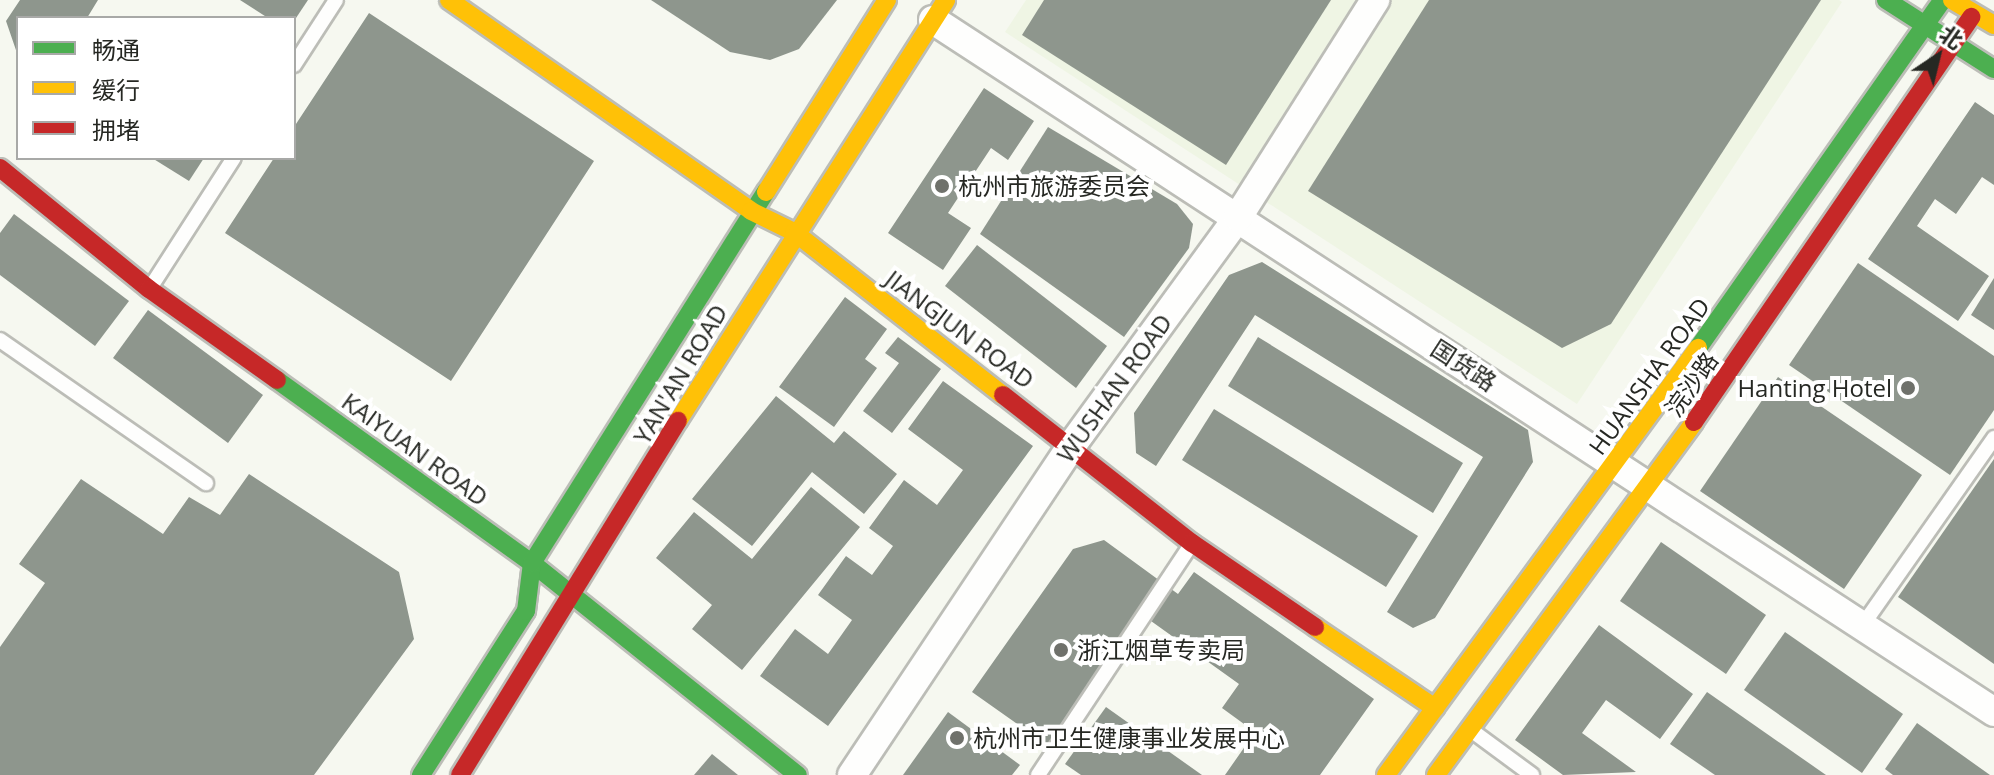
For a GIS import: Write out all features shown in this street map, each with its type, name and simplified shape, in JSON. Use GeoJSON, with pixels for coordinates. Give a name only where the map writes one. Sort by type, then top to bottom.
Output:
{"type":"FeatureCollection","features":[{"type":"Feature","properties":{"kind":"main road","name":"JIANGJUN ROAD"},"geometry":{"type":"LineString","coordinates":[[449,0],[751,211],[794,232],[1072,445],[1192,543],[1452,718]]}},
{"type":"Feature","properties":{"kind":"main road","name":"YAN'AN ROAD"},"geometry":{"type":"LineString","coordinates":[[421,775],[526,611],[532,563],[751,211],[887,0]]}},
{"type":"Feature","properties":{"kind":"main road"},"geometry":{"type":"LineString","coordinates":[[1886,0],[1994,69]]}},
{"type":"Feature","properties":{"kind":"main road","name":"HUANSHA ROAD"},"geometry":{"type":"LineString","coordinates":[[1386,775],[1452,718],[1615,465],[1943,0]]}},
{"type":"Feature","properties":{"kind":"main road"},"geometry":{"type":"LineString","coordinates":[[1952,0],[1978,6],[1994,25]]}},
{"type":"Feature","properties":{"kind":"main road","name":"浣沙路"},"geometry":{"type":"LineString","coordinates":[[1436,775],[1452,718],[1649,487],[1978,6]]}},
{"type":"Feature","properties":{"kind":"main road","name":"YAN'AN ROAD"},"geometry":{"type":"LineString","coordinates":[[460,775],[574,595],[794,232],[939,10]]}},
{"type":"Feature","properties":{"kind":"main road","name":"KAIYUAN ROAD"},"geometry":{"type":"LineString","coordinates":[[0,168],[149,289],[532,563],[798,775]]}},
{"type":"Feature","properties":{"kind":"street","name":"WUSHAN ROAD"},"geometry":{"type":"LineString","coordinates":[[852,775],[1072,445],[1238,217],[1375,0]]}},
{"type":"Feature","properties":{"kind":"street","name":"国货路"},"geometry":{"type":"LineString","coordinates":[[939,10],[1238,217],[1994,712]]}},
{"type":"Feature","properties":{"kind":"lane"},"geometry":{"type":"LineString","coordinates":[[296,62],[336,0]]}},
{"type":"Feature","properties":{"kind":"lane"},"geometry":{"type":"LineString","coordinates":[[149,289],[233,160]]}},
{"type":"Feature","properties":{"kind":"lane"},"geometry":{"type":"LineString","coordinates":[[0,340],[206,483]]}},
{"type":"Feature","properties":{"kind":"lane"},"geometry":{"type":"LineString","coordinates":[[1862,626],[1994,438]]}},
{"type":"Feature","properties":{"kind":"lane"},"geometry":{"type":"LineString","coordinates":[[1038,775],[1192,543]]}},
{"type":"Feature","properties":{"kind":"lane"},"geometry":{"type":"LineString","coordinates":[[1452,718],[1532,775]]}},
{"type":"Feature","properties":{"kind":"shaded area"},"geometry":{"type":"Polygon","coordinates":[[[1026,0],[1842,2],[1577,404],[1005,32],[1026,0]]]}},
{"type":"Feature","properties":{"kind":"building"},"geometry":{"type":"Polygon","coordinates":[[[20,0],[98,0],[88,16],[16,16],[16,50],[6,21],[20,0]]]}},
{"type":"Feature","properties":{"kind":"building"},"geometry":{"type":"Polygon","coordinates":[[[240,0],[308,0],[296,18],[265,16],[240,0]]]}},
{"type":"Feature","properties":{"kind":"building"},"geometry":{"type":"Polygon","coordinates":[[[651,0],[837,0],[799,49],[770,60],[730,52],[651,0]]]}},
{"type":"Feature","properties":{"kind":"building"},"geometry":{"type":"Polygon","coordinates":[[[1044,0],[1331,0],[1226,165],[1022,35],[1044,0]]]}},
{"type":"Feature","properties":{"kind":"building"},"geometry":{"type":"Polygon","coordinates":[[[1429,0],[1821,0],[1611,324],[1562,348],[1308,191],[1429,0]]]}},
{"type":"Feature","properties":{"kind":"building"},"geometry":{"type":"Polygon","coordinates":[[[369,13],[594,161],[451,381],[225,233],[273,160],[296,160],[296,124],[369,13]]]}},
{"type":"Feature","properties":{"kind":"building","name":"杭州市旅游委员会"},"geometry":{"type":"Polygon","coordinates":[[[984,88],[1034,121],[1008,160],[991,148],[948,213],[971,228],[943,270],[888,233],[984,88]]]}},
{"type":"Feature","properties":{"kind":"building"},"geometry":{"type":"Polygon","coordinates":[[[1975,102],[1994,115],[1994,185],[1982,177],[1956,214],[1935,199],[1917,226],[1989,276],[1958,321],[1868,259],[1975,102]]]}},
{"type":"Feature","properties":{"kind":"building"},"geometry":{"type":"Polygon","coordinates":[[[1048,127],[1177,204],[1193,224],[1189,248],[1124,337],[980,234],[1048,127]]]}},
{"type":"Feature","properties":{"kind":"building"},"geometry":{"type":"Polygon","coordinates":[[[155,160],[203,160],[189,181],[155,160]]]}},
{"type":"Feature","properties":{"kind":"building"},"geometry":{"type":"Polygon","coordinates":[[[14,214],[129,301],[95,346],[0,275],[0,233],[14,214]]]}},
{"type":"Feature","properties":{"kind":"building"},"geometry":{"type":"Polygon","coordinates":[[[977,245],[1107,346],[1076,388],[945,286],[977,245]]]}},
{"type":"Feature","properties":{"kind":"building"},"geometry":{"type":"Polygon","coordinates":[[[1262,262],[1528,430],[1533,462],[1435,618],[1413,628],[1387,612],[1483,457],[1255,315],[1156,466],[1136,453],[1134,413],[1229,275],[1262,262]]]}},
{"type":"Feature","properties":{"kind":"building","name":"Hanting Hotel"},"geometry":{"type":"Polygon","coordinates":[[[1858,263],[1994,356],[1994,410],[1950,475],[1789,365],[1858,263]]]}},
{"type":"Feature","properties":{"kind":"building"},"geometry":{"type":"Polygon","coordinates":[[[1994,278],[1994,330],[1971,315],[1994,278]]]}},
{"type":"Feature","properties":{"kind":"building"},"geometry":{"type":"Polygon","coordinates":[[[845,297],[887,329],[865,359],[877,368],[834,427],[779,387],[845,297]]]}},
{"type":"Feature","properties":{"kind":"building"},"geometry":{"type":"Polygon","coordinates":[[[148,310],[263,395],[228,443],[113,358],[148,310]]]}},
{"type":"Feature","properties":{"kind":"building"},"geometry":{"type":"Polygon","coordinates":[[[898,337],[941,369],[892,433],[863,411],[899,363],[885,353],[898,337]]]}},
{"type":"Feature","properties":{"kind":"building"},"geometry":{"type":"Polygon","coordinates":[[[1258,337],[1463,463],[1433,513],[1228,386],[1258,337]]]}},
{"type":"Feature","properties":{"kind":"building"},"geometry":{"type":"Polygon","coordinates":[[[1778,377],[1922,475],[1844,589],[1700,491],[1778,377]]]}},
{"type":"Feature","properties":{"kind":"building"},"geometry":{"type":"Polygon","coordinates":[[[943,381],[1033,446],[828,726],[760,676],[795,629],[828,654],[852,620],[818,595],[846,556],[872,575],[893,546],[869,528],[904,480],[937,505],[963,470],[908,429],[943,381]]]}},
{"type":"Feature","properties":{"kind":"building"},"geometry":{"type":"Polygon","coordinates":[[[776,396],[834,443],[844,431],[897,474],[864,514],[812,472],[752,546],[692,499],[776,396]]]}},
{"type":"Feature","properties":{"kind":"building"},"geometry":{"type":"Polygon","coordinates":[[[1214,409],[1418,536],[1386,587],[1182,460],[1214,409]]]}},
{"type":"Feature","properties":{"kind":"building"},"geometry":{"type":"Polygon","coordinates":[[[1994,459],[1994,664],[1898,597],[1994,459]]]}},
{"type":"Feature","properties":{"kind":"building"},"geometry":{"type":"Polygon","coordinates":[[[249,474],[399,572],[414,639],[314,775],[0,775],[0,647],[45,583],[19,564],[81,479],[163,534],[189,497],[220,515],[249,474]]]}},
{"type":"Feature","properties":{"kind":"building"},"geometry":{"type":"Polygon","coordinates":[[[811,487],[860,527],[742,670],[692,629],[712,605],[656,558],[694,512],[752,559],[811,487]]]}},
{"type":"Feature","properties":{"kind":"building","name":"浙江烟草专卖局"},"geometry":{"type":"Polygon","coordinates":[[[1104,540],[1178,594],[1194,572],[1374,699],[1320,775],[1225,775],[1255,732],[1222,708],[1239,684],[1144,616],[1051,748],[972,692],[1073,549],[1104,540]]]}},
{"type":"Feature","properties":{"kind":"building"},"geometry":{"type":"Polygon","coordinates":[[[1661,542],[1766,615],[1726,674],[1620,601],[1661,542]]]}},
{"type":"Feature","properties":{"kind":"building"},"geometry":{"type":"Polygon","coordinates":[[[1599,625],[1693,694],[1660,739],[1606,700],[1582,733],[1636,772],[1563,775],[1515,740],[1599,625]]]}},
{"type":"Feature","properties":{"kind":"building"},"geometry":{"type":"Polygon","coordinates":[[[1785,632],[1903,714],[1862,773],[1744,690],[1785,632]]]}},
{"type":"Feature","properties":{"kind":"building"},"geometry":{"type":"Polygon","coordinates":[[[1707,692],[1826,775],[1715,775],[1670,744],[1707,692]]]}},
{"type":"Feature","properties":{"kind":"building","name":"浙江烟草专卖局"},"geometry":{"type":"Polygon","coordinates":[[[1106,707],[1202,775],[1081,775],[1065,764],[1106,707]]]}},
{"type":"Feature","properties":{"kind":"building","name":"杭州市卫生健康事业发展中心"},"geometry":{"type":"Polygon","coordinates":[[[948,712],[1020,765],[1012,775],[903,775],[948,712]]]}},
{"type":"Feature","properties":{"kind":"building"},"geometry":{"type":"Polygon","coordinates":[[[1917,723],[1990,775],[1893,775],[1885,769],[1917,723]]]}},
{"type":"Feature","properties":{"kind":"building"},"geometry":{"type":"Polygon","coordinates":[[[712,754],[738,775],[694,775],[712,754]]]}},
{"type":"Feature","properties":{"kind":"traffic: fast"},"geometry":{"type":"LineString","coordinates":[[1886,0],[1994,69]]}},
{"type":"Feature","properties":{"kind":"traffic: fast"},"geometry":{"type":"LineString","coordinates":[[1698,348],[1943,0]]}},
{"type":"Feature","properties":{"kind":"traffic: fast"},"geometry":{"type":"LineString","coordinates":[[421,775],[526,611],[532,563],[766,192]]}},
{"type":"Feature","properties":{"kind":"traffic: fast"},"geometry":{"type":"LineString","coordinates":[[277,380],[532,563],[798,775]]}},
{"type":"Feature","properties":{"kind":"traffic: slow"},"geometry":{"type":"LineString","coordinates":[[449,0],[751,211],[794,232],[1003,395]]}},
{"type":"Feature","properties":{"kind":"traffic: slow"},"geometry":{"type":"LineString","coordinates":[[766,192],[887,0]]}},
{"type":"Feature","properties":{"kind":"traffic: slow"},"geometry":{"type":"LineString","coordinates":[[678,421],[946,0]]}},
{"type":"Feature","properties":{"kind":"traffic: slow"},"geometry":{"type":"LineString","coordinates":[[1952,0],[1994,25]]}},
{"type":"Feature","properties":{"kind":"traffic: slow"},"geometry":{"type":"LineString","coordinates":[[1386,775],[1698,348]]}},
{"type":"Feature","properties":{"kind":"traffic: slow"},"geometry":{"type":"LineString","coordinates":[[1436,775],[1694,422]]}},
{"type":"Feature","properties":{"kind":"traffic: slow"},"geometry":{"type":"LineString","coordinates":[[1315,627],[1435,708]]}},
{"type":"Feature","properties":{"kind":"traffic: jam"},"geometry":{"type":"LineString","coordinates":[[1694,422],[1971,17]]}},
{"type":"Feature","properties":{"kind":"traffic: jam"},"geometry":{"type":"LineString","coordinates":[[0,168],[149,289],[277,380]]}},
{"type":"Feature","properties":{"kind":"traffic: jam"},"geometry":{"type":"LineString","coordinates":[[1003,395],[1192,543],[1315,627]]}},
{"type":"Feature","properties":{"kind":"traffic: jam"},"geometry":{"type":"LineString","coordinates":[[460,775],[678,421]]}},
{"type":"Feature","properties":{"kind":"place","name":"杭州市旅游委员会"},"geometry":{"type":"Point","coordinates":[942,186]}},
{"type":"Feature","properties":{"kind":"place","name":"Hanting Hotel"},"geometry":{"type":"Point","coordinates":[1908,388]}},
{"type":"Feature","properties":{"kind":"place","name":"浙江烟草专卖局"},"geometry":{"type":"Point","coordinates":[1061,650]}},
{"type":"Feature","properties":{"kind":"place","name":"杭州市卫生健康事业发展中心"},"geometry":{"type":"Point","coordinates":[957,738]}}]}
